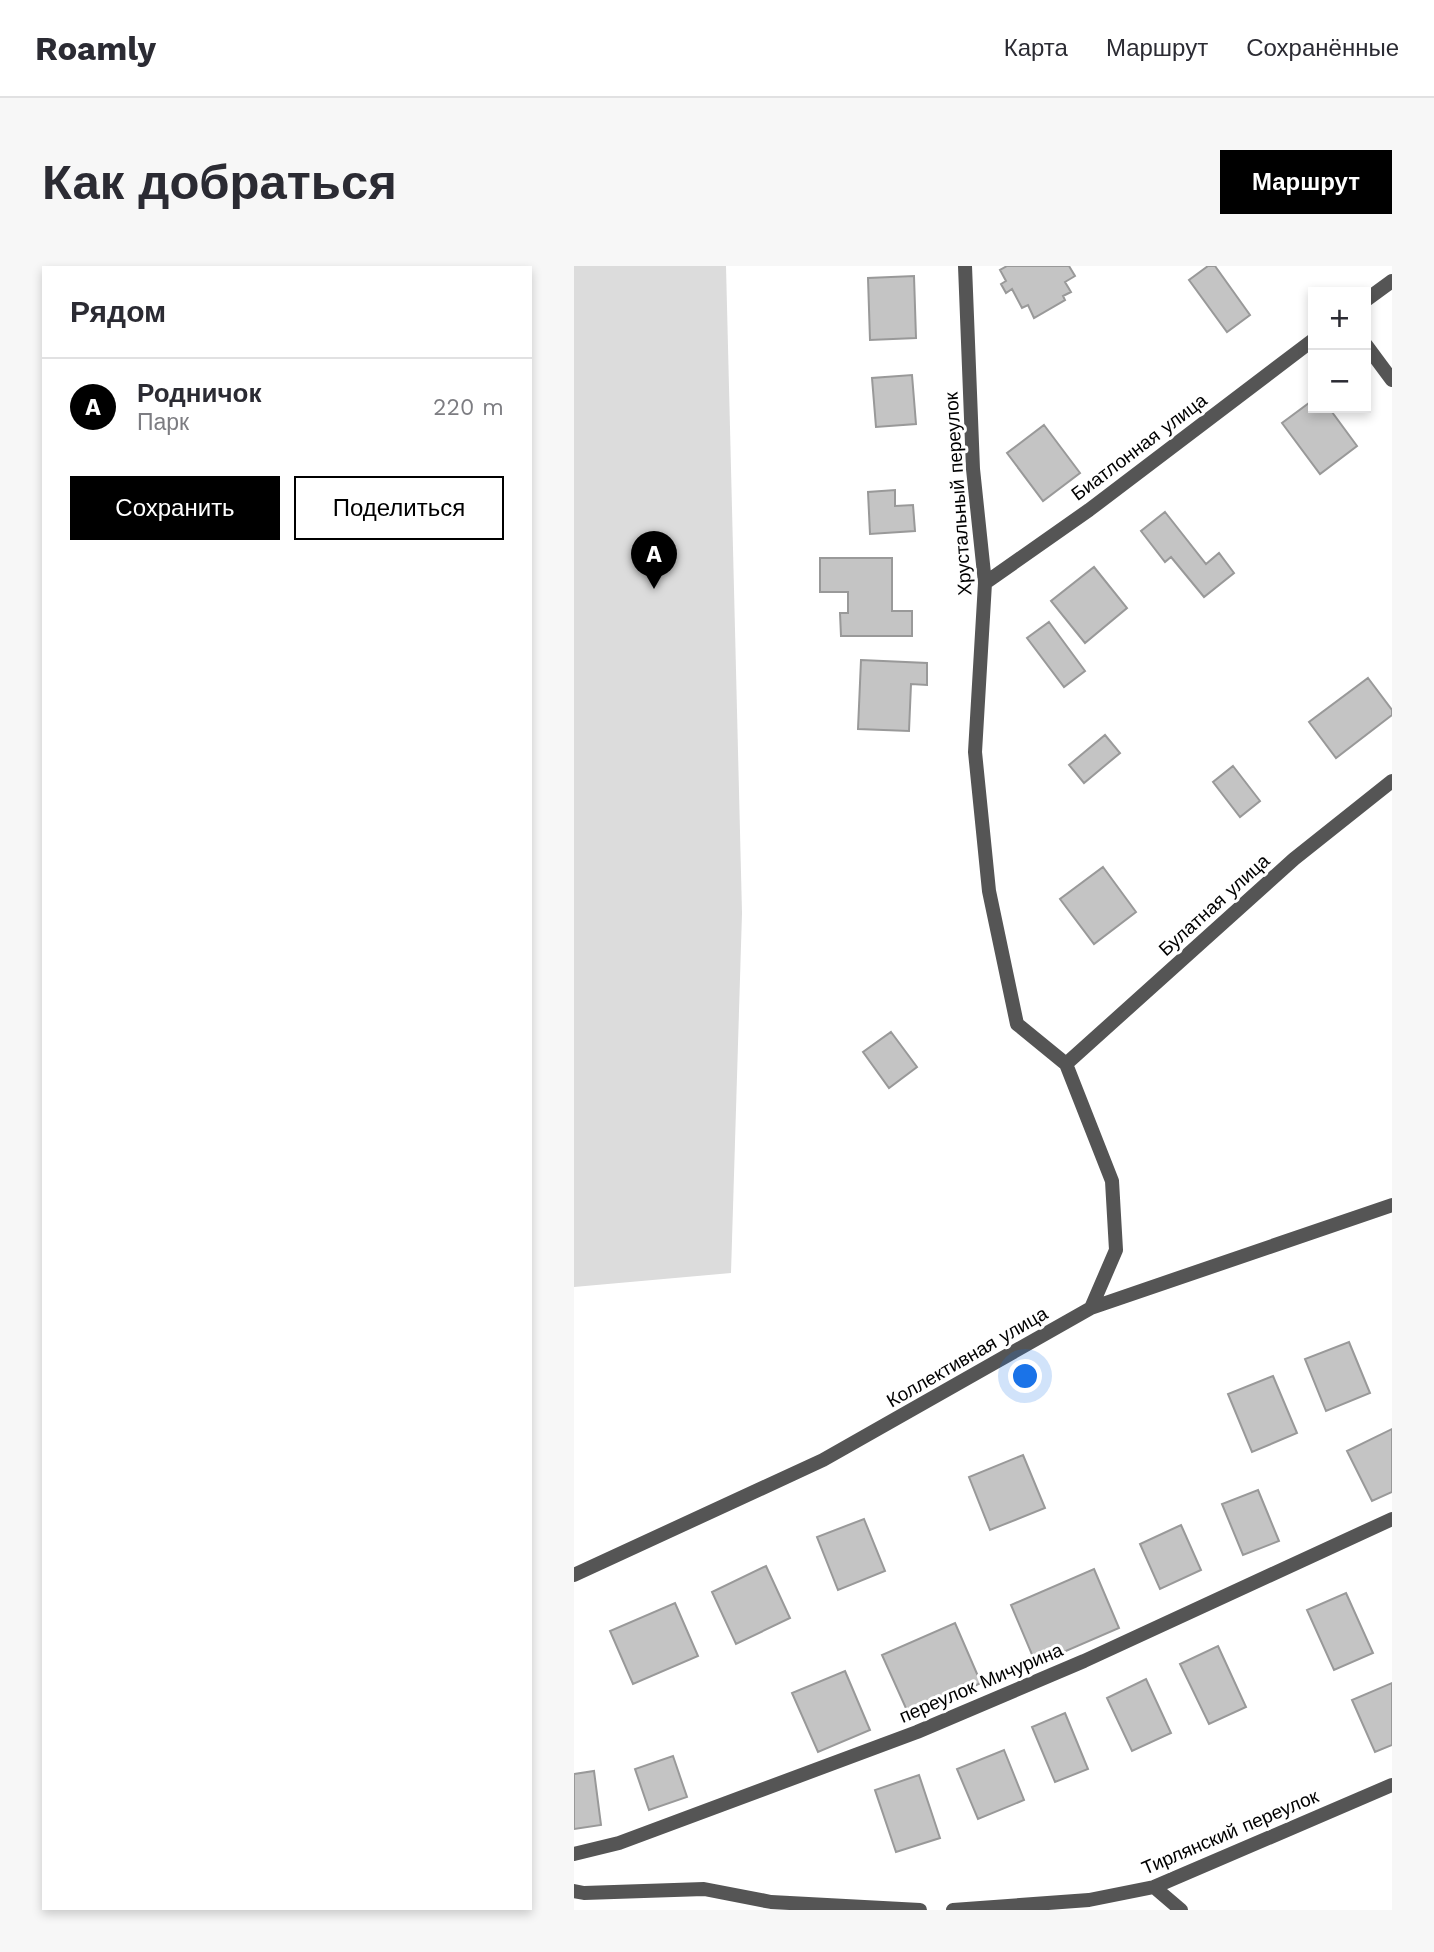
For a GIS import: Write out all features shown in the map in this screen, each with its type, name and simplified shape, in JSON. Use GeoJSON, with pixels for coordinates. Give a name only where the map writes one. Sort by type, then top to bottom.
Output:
{"type":"FeatureCollection","features":[{"type":"Feature","properties":{"kind":"street","name":"Хрустальный переулок"},"geometry":{"type":"LineString","coordinates":[[965,266],[973,469],[985,583],[975,752],[989,891],[1017,1024],[1066,1064],[1112,1181],[1116,1250],[1091,1308]]}},
{"type":"Feature","properties":{"kind":"street"},"geometry":{"type":"LineString","coordinates":[[1371,296],[1392,281]]}},
{"type":"Feature","properties":{"kind":"street","name":"Биатлонная улица"},"geometry":{"type":"LineString","coordinates":[[985,583],[1089,510],[1308,344]]}},
{"type":"Feature","properties":{"kind":"street"},"geometry":{"type":"LineString","coordinates":[[1370,350],[1392,380]]}},
{"type":"Feature","properties":{"kind":"street","name":"Булатная улица"},"geometry":{"type":"LineString","coordinates":[[1066,1064],[1294,859],[1392,781]]}},
{"type":"Feature","properties":{"kind":"street","name":"Коллективная улица"},"geometry":{"type":"LineString","coordinates":[[574,1575],[823,1460],[1091,1308],[1392,1205]]}},
{"type":"Feature","properties":{"kind":"street","name":"переулок Мичурина"},"geometry":{"type":"LineString","coordinates":[[574,1854],[619,1843],[917,1732],[1084,1661],[1392,1519]]}},
{"type":"Feature","properties":{"kind":"street","name":"Тирлянский переулок"},"geometry":{"type":"LineString","coordinates":[[953,1910],[1089,1900],[1154,1887],[1392,1785]]}},
{"type":"Feature","properties":{"kind":"street"},"geometry":{"type":"LineString","coordinates":[[1154,1887],[1181,1910]]}},
{"type":"Feature","properties":{"kind":"street"},"geometry":{"type":"LineString","coordinates":[[574,1891],[584,1893],[704,1889],[771,1902],[920,1910]]}},
{"type":"Feature","properties":{"kind":"shaded area"},"geometry":{"type":"Polygon","coordinates":[[[574,266],[726,266],[742,913],[731,1273],[574,1287],[574,266]]]}},
{"type":"Feature","properties":{"kind":"building"},"geometry":{"type":"Polygon","coordinates":[[[1007,266],[1069,266],[1075,276],[1065,282],[1071,292],[1063,296],[1065,300],[1034,318],[1028,305],[1022,308],[1012,289],[1006,293],[1001,284],[1006,281],[1000,270],[1007,266]]]}},
{"type":"Feature","properties":{"kind":"building"},"geometry":{"type":"Polygon","coordinates":[[[1208,266],[1215,266],[1250,315],[1227,332],[1189,280],[1208,266]]]}},
{"type":"Feature","properties":{"kind":"building"},"geometry":{"type":"Polygon","coordinates":[[[914,276],[916,338],[870,340],[868,278],[914,276]]]}},
{"type":"Feature","properties":{"kind":"building"},"geometry":{"type":"Polygon","coordinates":[[[912,375],[916,424],[876,427],[872,378],[912,375]]]}},
{"type":"Feature","properties":{"kind":"building"},"geometry":{"type":"Polygon","coordinates":[[[1308,404],[1308,413],[1333,413],[1357,446],[1320,474],[1282,423],[1308,404]]]}},
{"type":"Feature","properties":{"kind":"building"},"geometry":{"type":"Polygon","coordinates":[[[1044,425],[1080,473],[1043,501],[1007,453],[1044,425]]]}},
{"type":"Feature","properties":{"kind":"building"},"geometry":{"type":"Polygon","coordinates":[[[895,490],[895,506],[913,505],[915,531],[870,534],[868,492],[895,490]]]}},
{"type":"Feature","properties":{"kind":"building"},"geometry":{"type":"Polygon","coordinates":[[[1165,512],[1206,564],[1219,553],[1234,573],[1204,597],[1171,557],[1165,562],[1141,531],[1165,512]]]}},
{"type":"Feature","properties":{"kind":"building"},"geometry":{"type":"Polygon","coordinates":[[[820,558],[892,558],[892,611],[912,611],[912,636],[841,636],[840,613],[848,613],[848,592],[820,592],[820,558]]]}},
{"type":"Feature","properties":{"kind":"building"},"geometry":{"type":"Polygon","coordinates":[[[1094,567],[1127,608],[1085,643],[1051,601],[1094,567]]]}},
{"type":"Feature","properties":{"kind":"building"},"geometry":{"type":"Polygon","coordinates":[[[1049,622],[1085,671],[1064,687],[1027,638],[1049,622]]]}},
{"type":"Feature","properties":{"kind":"building"},"geometry":{"type":"Polygon","coordinates":[[[861,660],[927,663],[927,685],[911,684],[909,731],[858,729],[861,660]]]}},
{"type":"Feature","properties":{"kind":"building"},"geometry":{"type":"Polygon","coordinates":[[[1368,678],[1392,710],[1392,715],[1336,758],[1309,722],[1368,678]]]}},
{"type":"Feature","properties":{"kind":"building"},"geometry":{"type":"Polygon","coordinates":[[[1105,735],[1120,753],[1084,783],[1069,765],[1105,735]]]}},
{"type":"Feature","properties":{"kind":"building"},"geometry":{"type":"Polygon","coordinates":[[[1233,766],[1260,801],[1240,817],[1213,782],[1233,766]]]}},
{"type":"Feature","properties":{"kind":"building"},"geometry":{"type":"Polygon","coordinates":[[[1103,867],[1136,912],[1094,944],[1060,899],[1103,867]]]}},
{"type":"Feature","properties":{"kind":"building"},"geometry":{"type":"Polygon","coordinates":[[[891,1032],[917,1067],[889,1088],[863,1052],[891,1032]]]}},
{"type":"Feature","properties":{"kind":"building"},"geometry":{"type":"Polygon","coordinates":[[[1349,1342],[1370,1393],[1326,1411],[1305,1359],[1349,1342]]]}},
{"type":"Feature","properties":{"kind":"building"},"geometry":{"type":"Polygon","coordinates":[[[1273,1376],[1297,1433],[1252,1452],[1228,1394],[1273,1376]]]}},
{"type":"Feature","properties":{"kind":"building"},"geometry":{"type":"Polygon","coordinates":[[[1392,1429],[1392,1492],[1372,1501],[1347,1451],[1392,1429]]]}},
{"type":"Feature","properties":{"kind":"building"},"geometry":{"type":"Polygon","coordinates":[[[1023,1455],[1045,1508],[990,1530],[969,1477],[1023,1455]]]}},
{"type":"Feature","properties":{"kind":"building"},"geometry":{"type":"Polygon","coordinates":[[[1258,1490],[1279,1541],[1243,1555],[1222,1504],[1258,1490]]]}},
{"type":"Feature","properties":{"kind":"building"},"geometry":{"type":"Polygon","coordinates":[[[864,1519],[885,1571],[838,1590],[817,1537],[864,1519]]]}},
{"type":"Feature","properties":{"kind":"building"},"geometry":{"type":"Polygon","coordinates":[[[1181,1525],[1201,1570],[1160,1589],[1140,1544],[1181,1525]]]}},
{"type":"Feature","properties":{"kind":"building"},"geometry":{"type":"Polygon","coordinates":[[[766,1566],[790,1618],[736,1644],[712,1592],[766,1566]]]}},
{"type":"Feature","properties":{"kind":"building"},"geometry":{"type":"Polygon","coordinates":[[[1094,1569],[1119,1628],[1036,1664],[1011,1605],[1094,1569]]]}},
{"type":"Feature","properties":{"kind":"building"},"geometry":{"type":"Polygon","coordinates":[[[1346,1593],[1373,1653],[1334,1670],[1307,1610],[1346,1593]]]}},
{"type":"Feature","properties":{"kind":"building"},"geometry":{"type":"Polygon","coordinates":[[[675,1603],[698,1656],[633,1684],[610,1631],[675,1603]]]}},
{"type":"Feature","properties":{"kind":"building"},"geometry":{"type":"Polygon","coordinates":[[[955,1623],[981,1683],[909,1715],[882,1655],[955,1623]]]}},
{"type":"Feature","properties":{"kind":"building"},"geometry":{"type":"Polygon","coordinates":[[[1218,1646],[1246,1707],[1209,1724],[1180,1664],[1218,1646]]]}},
{"type":"Feature","properties":{"kind":"building"},"geometry":{"type":"Polygon","coordinates":[[[845,1671],[870,1730],[818,1752],[792,1693],[845,1671]]]}},
{"type":"Feature","properties":{"kind":"building"},"geometry":{"type":"Polygon","coordinates":[[[1146,1679],[1171,1733],[1132,1751],[1107,1698],[1146,1679]]]}},
{"type":"Feature","properties":{"kind":"building"},"geometry":{"type":"Polygon","coordinates":[[[1392,1683],[1392,1745],[1375,1752],[1352,1700],[1392,1683]]]}},
{"type":"Feature","properties":{"kind":"building"},"geometry":{"type":"Polygon","coordinates":[[[1065,1713],[1088,1769],[1055,1782],[1032,1727],[1065,1713]]]}},
{"type":"Feature","properties":{"kind":"building"},"geometry":{"type":"Polygon","coordinates":[[[1004,1750],[1024,1800],[978,1819],[957,1769],[1004,1750]]]}},
{"type":"Feature","properties":{"kind":"building"},"geometry":{"type":"Polygon","coordinates":[[[673,1756],[687,1797],[649,1810],[635,1769],[673,1756]]]}},
{"type":"Feature","properties":{"kind":"building"},"geometry":{"type":"Polygon","coordinates":[[[594,1771],[601,1825],[574,1829],[574,1774],[594,1771]]]}},
{"type":"Feature","properties":{"kind":"building"},"geometry":{"type":"Polygon","coordinates":[[[919,1775],[940,1838],[896,1852],[875,1790],[919,1775]]]}},
{"type":"Feature","properties":{"kind":"place","name":"Родничок"},"geometry":{"type":"Point","coordinates":[654,589]}}]}
